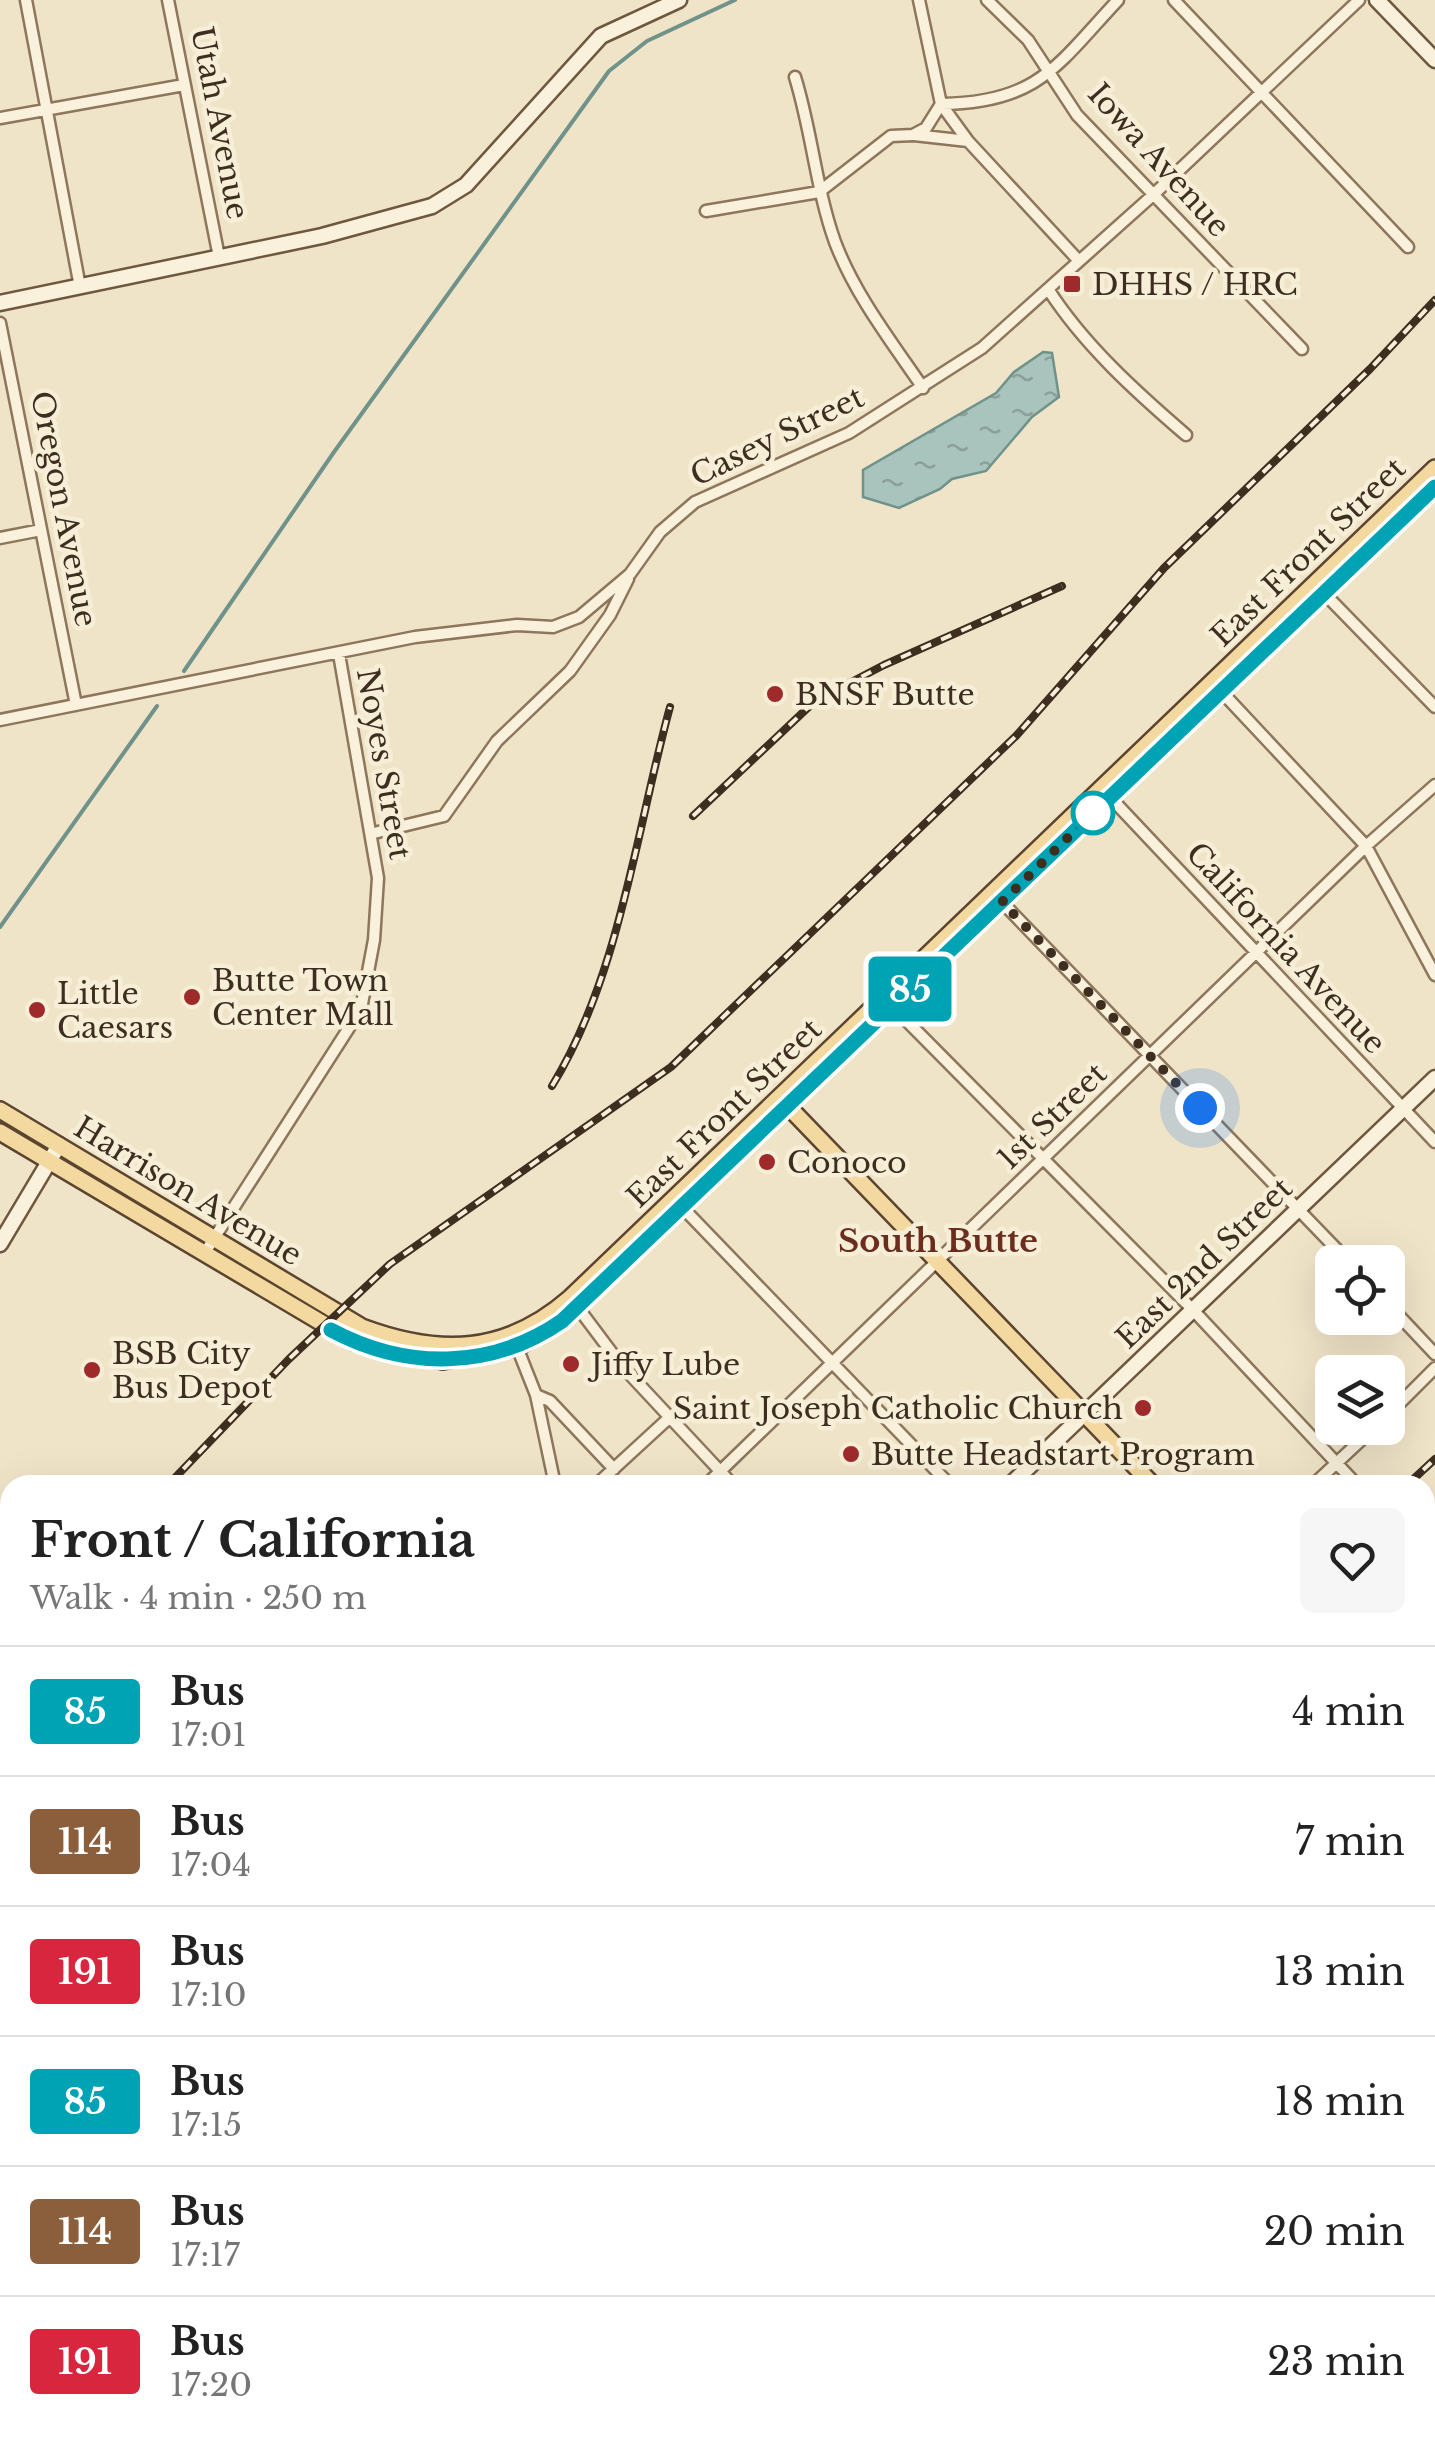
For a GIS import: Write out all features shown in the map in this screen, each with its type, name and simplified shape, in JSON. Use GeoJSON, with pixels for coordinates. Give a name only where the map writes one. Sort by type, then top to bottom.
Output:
{"type":"FeatureCollection","features":[{"type":"Feature","properties":{"kind":"main road","name":"East Front Street"},"geometry":{"type":"LineString","coordinates":[[331,1330],[389,1352],[443,1361],[516,1342],[574,1302],[1216,686],[1431,488],[1435,468]]}},
{"type":"Feature","properties":{"kind":"main road"},"geometry":{"type":"LineString","coordinates":[[783,1101],[1144,1475]]}},
{"type":"Feature","properties":{"kind":"main road","name":"Harrison Avenue"},"geometry":{"type":"LineString","coordinates":[[0,1110],[347,1320]]}},
{"type":"Feature","properties":{"kind":"main road","name":"Harrison Avenue"},"geometry":{"type":"LineString","coordinates":[[0,1132],[331,1330]]}},
{"type":"Feature","properties":{"kind":"main road"},"geometry":{"type":"LineString","coordinates":[[260,1289],[274,1284],[328,1309]]}},
{"type":"Feature","properties":{"kind":"main road","name":"East Front Street"},"geometry":{"type":"LineString","coordinates":[[347,1320],[393,1338],[442,1346],[516,1342]]}},
{"type":"Feature","properties":{"kind":"street"},"geometry":{"type":"LineString","coordinates":[[26,0],[80,287]]}},
{"type":"Feature","properties":{"kind":"street","name":"Utah Avenue"},"geometry":{"type":"LineString","coordinates":[[168,0],[218,257]]}},
{"type":"Feature","properties":{"kind":"street"},"geometry":{"type":"LineString","coordinates":[[0,303],[388,222],[432,206],[466,185],[601,36],[680,0]]}},
{"type":"Feature","properties":{"kind":"street"},"geometry":{"type":"LineString","coordinates":[[920,0],[941,104],[968,141],[1079,260]]}},
{"type":"Feature","properties":{"kind":"street","name":"Iowa Avenue"},"geometry":{"type":"LineString","coordinates":[[987,0],[1028,40],[1078,116],[1302,349]]}},
{"type":"Feature","properties":{"kind":"street"},"geometry":{"type":"LineString","coordinates":[[941,104],[1013,94],[1074,53],[1118,0]]}},
{"type":"Feature","properties":{"kind":"street"},"geometry":{"type":"LineString","coordinates":[[1174,0],[1408,248]]}},
{"type":"Feature","properties":{"kind":"street","name":"Casey Street"},"geometry":{"type":"LineString","coordinates":[[0,720],[472,629],[554,627],[579,617],[630,574],[660,532],[695,502],[849,433],[982,348],[1153,195],[1358,0]]}},
{"type":"Feature","properties":{"kind":"street"},"geometry":{"type":"LineString","coordinates":[[1377,0],[1435,60]]}},
{"type":"Feature","properties":{"kind":"street"},"geometry":{"type":"LineString","coordinates":[[795,77],[836,245],[860,295],[922,388]]}},
{"type":"Feature","properties":{"kind":"street"},"geometry":{"type":"LineString","coordinates":[[0,118],[184,85]]}},
{"type":"Feature","properties":{"kind":"street"},"geometry":{"type":"LineString","coordinates":[[913,135],[926,128],[941,104]]}},
{"type":"Feature","properties":{"kind":"street"},"geometry":{"type":"LineString","coordinates":[[706,210],[820,192],[891,136],[968,141]]}},
{"type":"Feature","properties":{"kind":"street"},"geometry":{"type":"LineString","coordinates":[[1048,289],[1063,312],[1132,388],[1186,435]]}},
{"type":"Feature","properties":{"kind":"street","name":"Oregon Avenue"},"geometry":{"type":"LineString","coordinates":[[0,323],[76,705]]}},
{"type":"Feature","properties":{"kind":"street"},"geometry":{"type":"LineString","coordinates":[[0,538],[42,530]]}},
{"type":"Feature","properties":{"kind":"street"},"geometry":{"type":"LineString","coordinates":[[374,833],[444,816],[498,741],[570,671],[610,616],[630,574]]}},
{"type":"Feature","properties":{"kind":"street"},"geometry":{"type":"LineString","coordinates":[[1320,588],[1435,706]]}},
{"type":"Feature","properties":{"kind":"street","name":"Noyes Street"},"geometry":{"type":"LineString","coordinates":[[204,1254],[361,1009],[374,940],[378,878],[374,833],[339,654]]}},
{"type":"Feature","properties":{"kind":"street"},"geometry":{"type":"LineString","coordinates":[[1216,686],[1366,846],[1435,975]]}},
{"type":"Feature","properties":{"kind":"street","name":"1st Street"},"geometry":{"type":"LineString","coordinates":[[716,1475],[1366,846],[1435,786]]}},
{"type":"Feature","properties":{"kind":"street","name":"California Avenue"},"geometry":{"type":"LineString","coordinates":[[1105,792],[1435,1142]]}},
{"type":"Feature","properties":{"kind":"street"},"geometry":{"type":"LineString","coordinates":[[998,898],[1332,1245]]}},
{"type":"Feature","properties":{"kind":"street"},"geometry":{"type":"LineString","coordinates":[[888,1002],[1194,1311],[1347,1475]]}},
{"type":"Feature","properties":{"kind":"street","name":"East 2nd Street"},"geometry":{"type":"LineString","coordinates":[[1021,1475],[1435,1078]]}},
{"type":"Feature","properties":{"kind":"street"},"geometry":{"type":"LineString","coordinates":[[0,1244],[59,1145]]}},
{"type":"Feature","properties":{"kind":"street"},"geometry":{"type":"LineString","coordinates":[[678,1203],[940,1475]]}},
{"type":"Feature","properties":{"kind":"street"},"geometry":{"type":"LineString","coordinates":[[574,1302],[621,1365],[724,1475]]}},
{"type":"Feature","properties":{"kind":"street"},"geometry":{"type":"LineString","coordinates":[[1405,1322],[1435,1354]]}},
{"type":"Feature","properties":{"kind":"street"},"geometry":{"type":"LineString","coordinates":[[516,1342],[536,1395],[552,1475]]}},
{"type":"Feature","properties":{"kind":"street"},"geometry":{"type":"LineString","coordinates":[[1405,1398],[1435,1368]]}},
{"type":"Feature","properties":{"kind":"street"},"geometry":{"type":"LineString","coordinates":[[536,1395],[550,1401],[614,1469]]}},
{"type":"Feature","properties":{"kind":"street"},"geometry":{"type":"LineString","coordinates":[[607,1475],[670,1418]]}},
{"type":"Feature","properties":{"kind":"street"},"geometry":{"type":"LineString","coordinates":[[1324,1475],[1356,1445]]}},
{"type":"Feature","properties":{"kind":"water"},"geometry":{"type":"Polygon","coordinates":[[[1043,352],[1052,353],[1059,397],[1032,417],[986,471],[952,479],[940,489],[899,508],[863,497],[863,470],[996,393],[1014,372],[1043,352]]]}},
{"type":"Feature","properties":{"kind":"waterway"},"geometry":{"type":"LineString","coordinates":[[184,671],[334,452],[609,71],[647,41],[735,0]]}},
{"type":"Feature","properties":{"kind":"waterway"},"geometry":{"type":"LineString","coordinates":[[0,927],[157,706]]}},
{"type":"Feature","properties":{"kind":"railway"},"geometry":{"type":"LineString","coordinates":[[178,1475],[289,1359],[390,1264],[671,1067],[1016,736],[1164,568],[1370,369],[1435,300]]}},
{"type":"Feature","properties":{"kind":"railway"},"geometry":{"type":"LineString","coordinates":[[693,816],[815,701],[884,665],[1062,586]]}},
{"type":"Feature","properties":{"kind":"railway"},"geometry":{"type":"LineString","coordinates":[[552,1086],[575,1043],[610,950],[670,707]]}},
{"type":"Feature","properties":{"kind":"railway"},"geometry":{"type":"LineString","coordinates":[[1418,1475],[1435,1459]]}},
{"type":"Feature","properties":{"kind":"bus line","name":"85"},"geometry":{"type":"LineString","coordinates":[[331,1330],[354,1342],[389,1352],[443,1361],[491,1356],[518,1347],[562,1321],[1435,487]]}},
{"type":"Feature","properties":{"kind":"place","name":"DHHS / HRC"},"geometry":{"type":"Point","coordinates":[1072,284]}},
{"type":"Feature","properties":{"kind":"place","name":"BNSF Butte"},"geometry":{"type":"Point","coordinates":[775,694]}},
{"type":"Feature","properties":{"kind":"place","name":"Butte Town Center Mall"},"geometry":{"type":"Point","coordinates":[192,997]}},
{"type":"Feature","properties":{"kind":"place","name":"Little Caesars"},"geometry":{"type":"Point","coordinates":[37,1010]}},
{"type":"Feature","properties":{"kind":"place","name":"Conoco"},"geometry":{"type":"Point","coordinates":[767,1162]}},
{"type":"Feature","properties":{"kind":"place","name":"Jiffy Lube"},"geometry":{"type":"Point","coordinates":[571,1364]}},
{"type":"Feature","properties":{"kind":"place","name":"BSB City Bus Depot"},"geometry":{"type":"Point","coordinates":[92,1370]}},
{"type":"Feature","properties":{"kind":"place","name":"Saint Joseph Catholic Church"},"geometry":{"type":"Point","coordinates":[1143,1408]}},
{"type":"Feature","properties":{"kind":"place","name":"Butte Headstart Program"},"geometry":{"type":"Point","coordinates":[851,1454]}},
{"type":"Feature","properties":{"kind":"district","name":"South Butte"},"geometry":{"type":"Point","coordinates":[938,1241]}},
{"type":"Feature","properties":{"kind":"route"},"geometry":{"type":"LineString","coordinates":[[1093,813],[1002,902],[1200,1108]]}}]}
